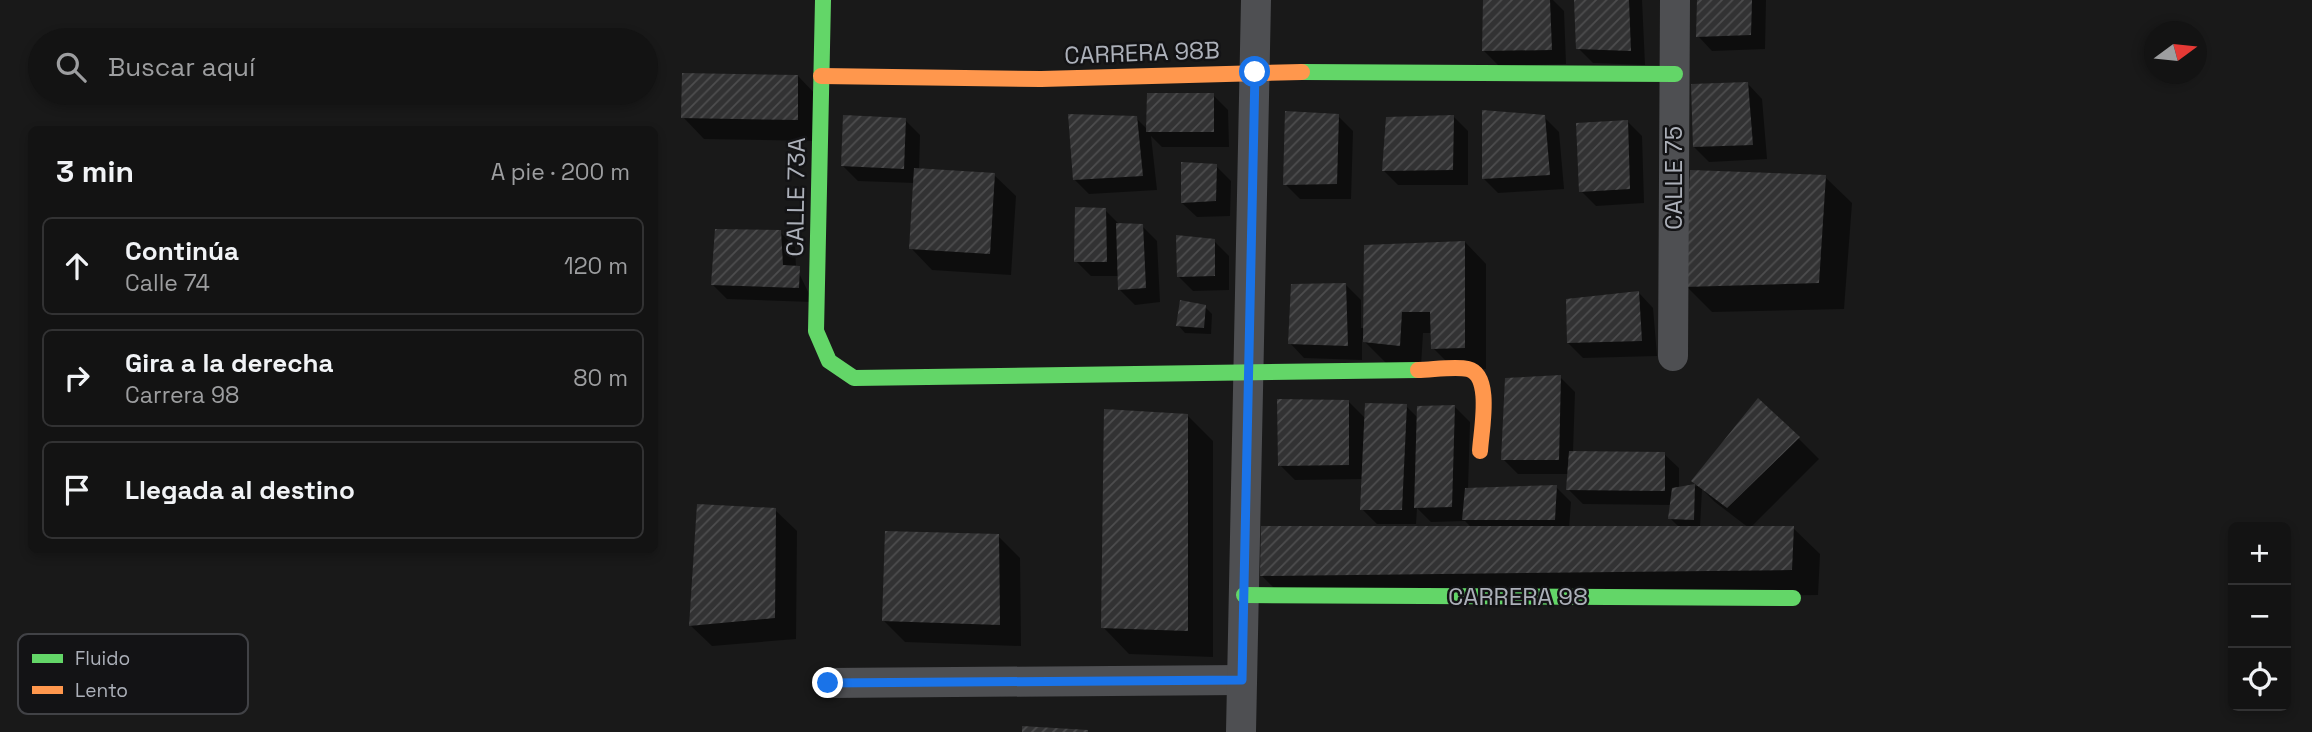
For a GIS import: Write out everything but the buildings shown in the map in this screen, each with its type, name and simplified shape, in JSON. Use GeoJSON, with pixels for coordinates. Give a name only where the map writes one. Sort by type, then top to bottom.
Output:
{"type":"FeatureCollection","features":[{"type":"Feature","properties":{"kind":"street","name":"CALLE 73A"},"geometry":{"type":"LineString","coordinates":[[823,0],[816,331],[829,361],[855,378],[1250,373]]}},
{"type":"Feature","properties":{"kind":"street"},"geometry":{"type":"LineString","coordinates":[[1241,732],[1256,0]]}},
{"type":"Feature","properties":{"kind":"street","name":"CALLE 75"},"geometry":{"type":"LineString","coordinates":[[1673,356],[1675,0]]}},
{"type":"Feature","properties":{"kind":"street","name":"CARRERA 98B"},"geometry":{"type":"LineString","coordinates":[[821,76],[1041,79],[1255,72],[1675,74]]}},
{"type":"Feature","properties":{"kind":"street"},"geometry":{"type":"LineString","coordinates":[[1250,373],[1468,369],[1479,375],[1484,387],[1480,451]]}},
{"type":"Feature","properties":{"kind":"street","name":"CARRERA 98"},"geometry":{"type":"LineString","coordinates":[[1244,595],[1793,598]]}},
{"type":"Feature","properties":{"kind":"street"},"geometry":{"type":"LineString","coordinates":[[828,683],[1242,680]]}},
{"type":"Feature","properties":{"kind":"traffic: fast"},"geometry":{"type":"LineString","coordinates":[[823,0],[816,331],[829,361],[854,378],[1418,370]]}},
{"type":"Feature","properties":{"kind":"traffic: fast"},"geometry":{"type":"LineString","coordinates":[[1302,72],[1675,74]]}},
{"type":"Feature","properties":{"kind":"traffic: fast"},"geometry":{"type":"LineString","coordinates":[[1244,595],[1793,598]]}},
{"type":"Feature","properties":{"kind":"traffic: slow"},"geometry":{"type":"LineString","coordinates":[[821,76],[1041,79],[1302,72]]}},
{"type":"Feature","properties":{"kind":"traffic: slow"},"geometry":{"type":"LineString","coordinates":[[1418,370],[1463,368],[1476,373],[1481,382],[1484,405],[1480,451]]}},
{"type":"Feature","properties":{"kind":"route"},"geometry":{"type":"LineString","coordinates":[[828,683],[1242,680],[1255,72]]}}]}
